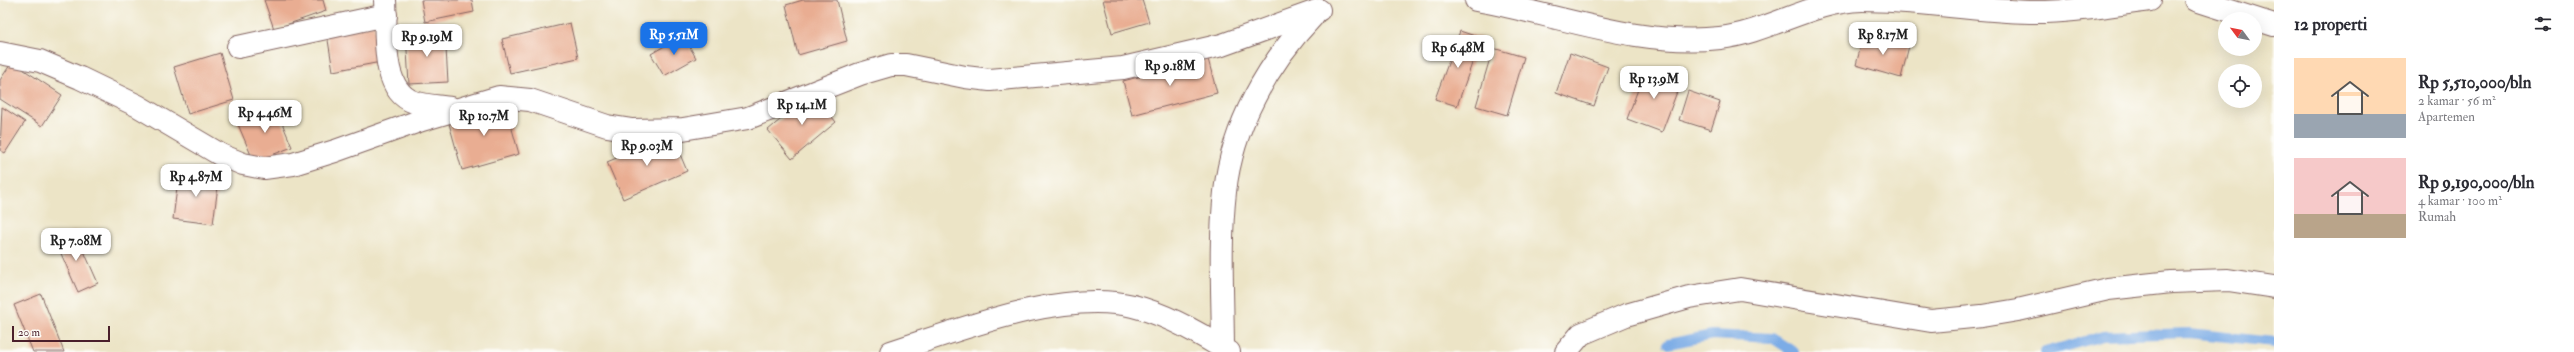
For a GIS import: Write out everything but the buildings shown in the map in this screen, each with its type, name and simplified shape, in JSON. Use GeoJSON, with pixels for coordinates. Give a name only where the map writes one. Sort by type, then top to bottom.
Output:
{"type":"FeatureCollection","features":[{"type":"Feature","properties":{"kind":"street"},"geometry":{"type":"LineString","coordinates":[[1476,0],[1624,33],[1703,39],[1752,31],[1838,2],[1885,0],[1972,9],[2032,12],[2150,0]]}},
{"type":"Feature","properties":{"kind":"street"},"geometry":{"type":"LineString","coordinates":[[2196,0],[2274,25]]}},
{"type":"Feature","properties":{"kind":"street"},"geometry":{"type":"LineString","coordinates":[[0,53],[40,61],[80,78],[138,106],[221,155],[256,167],[275,167],[300,162],[484,99],[509,97],[530,100],[607,126],[632,130],[683,129],[748,118],[860,74],[891,65],[906,65],[965,77],[990,80],[1123,68],[1222,45],[1324,5]]}},
{"type":"Feature","properties":{"kind":"street"},"geometry":{"type":"LineString","coordinates":[[1225,351],[1223,215],[1227,178],[1236,144],[1270,69],[1290,40],[1324,5]]}},
{"type":"Feature","properties":{"kind":"street"},"geometry":{"type":"LineString","coordinates":[[238,47],[385,7],[389,72],[394,85],[414,102],[456,108]]}},
{"type":"Feature","properties":{"kind":"street"},"geometry":{"type":"LineString","coordinates":[[1566,352],[1581,334],[1626,315],[1689,297],[1740,289],[1778,294],[1903,317],[1938,321],[2018,310],[2108,289],[2171,282],[2228,280],[2274,287]]}},
{"type":"Feature","properties":{"kind":"street"},"geometry":{"type":"LineString","coordinates":[[891,352],[1010,316],[1047,308],[1091,302],[1134,307],[1168,319],[1225,351]]}},
{"type":"Feature","properties":{"kind":"waterway"},"geometry":{"type":"LineString","coordinates":[[2045,352],[2103,336],[2189,333],[2274,342]]}},
{"type":"Feature","properties":{"kind":"waterway"},"geometry":{"type":"LineString","coordinates":[[1668,344],[1712,335],[1772,338],[1794,352]]}}]}
